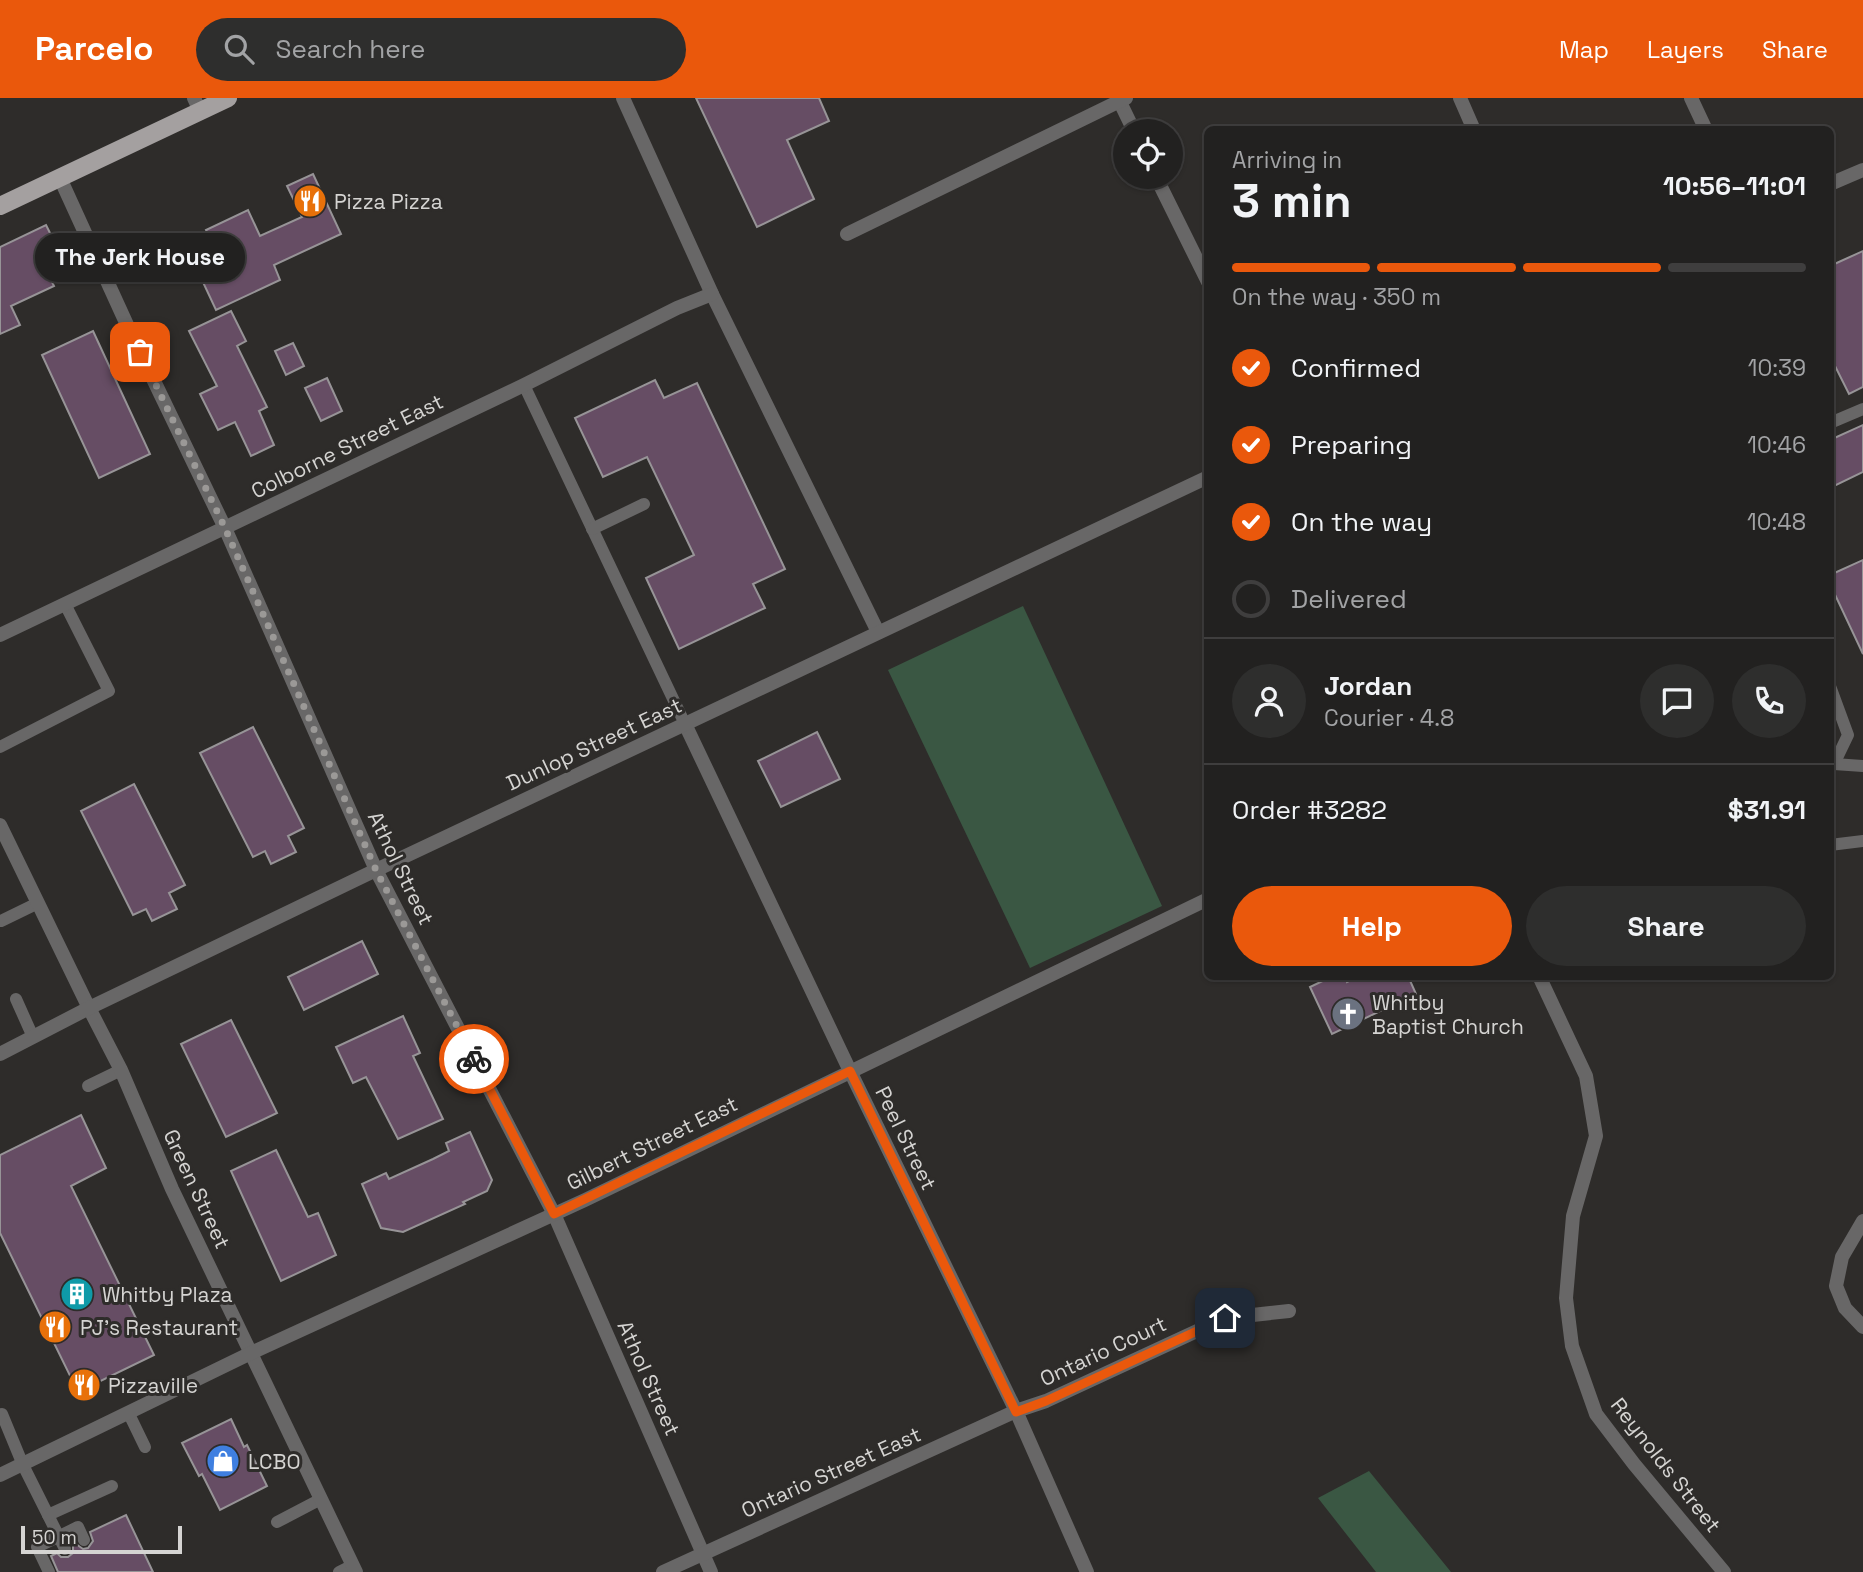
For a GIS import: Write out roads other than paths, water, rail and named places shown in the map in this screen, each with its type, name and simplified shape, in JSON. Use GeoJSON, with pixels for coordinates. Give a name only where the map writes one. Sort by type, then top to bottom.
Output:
{"type":"FeatureCollection","features":[{"type":"Feature","properties":{"kind":"main road"},"geometry":{"type":"LineString","coordinates":[[0,206],[60,178],[197,105],[228,98]]}},
{"type":"Feature","properties":{"kind":"street"},"geometry":{"type":"LineString","coordinates":[[623,98],[712,294],[878,632]]}},
{"type":"Feature","properties":{"kind":"street"},"geometry":{"type":"LineString","coordinates":[[1460,98],[1472,126]]}},
{"type":"Feature","properties":{"kind":"street"},"geometry":{"type":"LineString","coordinates":[[1691,98],[1704,126]]}},
{"type":"Feature","properties":{"kind":"street"},"geometry":{"type":"LineString","coordinates":[[847,234],[1121,99],[1129,119]]}},
{"type":"Feature","properties":{"kind":"street"},"geometry":{"type":"LineString","coordinates":[[1834,182],[1863,170]]}},
{"type":"Feature","properties":{"kind":"street","name":"Athol Street"},"geometry":{"type":"LineString","coordinates":[[60,178],[225,528],[376,870],[554,1214],[711,1572]]}},
{"type":"Feature","properties":{"kind":"street"},"geometry":{"type":"LineString","coordinates":[[1162,189],[1204,274]]}},
{"type":"Feature","properties":{"kind":"street","name":"Colborne Street East"},"geometry":{"type":"LineString","coordinates":[[0,635],[524,385],[677,308],[712,294]]}},
{"type":"Feature","properties":{"kind":"street","name":"Dunlop Street East"},"geometry":{"type":"LineString","coordinates":[[0,1054],[89,1008],[376,870],[1204,479]]}},
{"type":"Feature","properties":{"kind":"street","name":"Peel Street"},"geometry":{"type":"LineString","coordinates":[[685,724],[1016,1412],[1087,1572]]}},
{"type":"Feature","properties":{"kind":"street","name":"Green Street"},"geometry":{"type":"LineString","coordinates":[[0,825],[121,1070],[172,1189],[354,1569]]}},
{"type":"Feature","properties":{"kind":"street","name":"Gilbert Street East"},"geometry":{"type":"LineString","coordinates":[[0,1475],[251,1353],[554,1214],[1204,901]]}},
{"type":"Feature","properties":{"kind":"street","name":"Reynolds Street"},"geometry":{"type":"LineString","coordinates":[[1541,980],[1586,1076],[1596,1136],[1573,1216],[1566,1298],[1572,1346],[1596,1414],[1724,1572]]}},
{"type":"Feature","properties":{"kind":"street"},"geometry":{"type":"LineString","coordinates":[[1863,1221],[1842,1257],[1836,1286],[1845,1308],[1863,1327]]}},
{"type":"Feature","properties":{"kind":"street","name":"Ontario Court"},"geometry":{"type":"LineString","coordinates":[[1016,1412],[1046,1401],[1225,1318],[1289,1311]]}},
{"type":"Feature","properties":{"kind":"street","name":"Ontario Street East"},"geometry":{"type":"LineString","coordinates":[[663,1572],[1016,1412]]}},
{"type":"Feature","properties":{"kind":"lane"},"geometry":{"type":"LineString","coordinates":[[524,385],[685,724]]}},
{"type":"Feature","properties":{"kind":"lane"},"geometry":{"type":"LineString","coordinates":[[1834,421],[1863,409]]}},
{"type":"Feature","properties":{"kind":"lane"},"geometry":{"type":"LineString","coordinates":[[592,529],[644,504]]}},
{"type":"Feature","properties":{"kind":"lane"},"geometry":{"type":"LineString","coordinates":[[0,747],[109,691],[65,604]]}},
{"type":"Feature","properties":{"kind":"lane"},"geometry":{"type":"LineString","coordinates":[[1834,697],[1848,735],[1834,761]]}},
{"type":"Feature","properties":{"kind":"lane"},"geometry":{"type":"LineString","coordinates":[[1834,765],[1863,766]]}},
{"type":"Feature","properties":{"kind":"lane"},"geometry":{"type":"LineString","coordinates":[[1834,845],[1863,841]]}},
{"type":"Feature","properties":{"kind":"lane"},"geometry":{"type":"LineString","coordinates":[[1,921],[38,903]]}},
{"type":"Feature","properties":{"kind":"lane"},"geometry":{"type":"LineString","coordinates":[[16,999],[33,1037]]}},
{"type":"Feature","properties":{"kind":"lane"},"geometry":{"type":"LineString","coordinates":[[88,1086],[121,1070]]}},
{"type":"Feature","properties":{"kind":"lane"},"geometry":{"type":"LineString","coordinates":[[129,1413],[145,1447]]}},
{"type":"Feature","properties":{"kind":"lane"},"geometry":{"type":"LineString","coordinates":[[2,1415],[23,1465],[65,1549]]}},
{"type":"Feature","properties":{"kind":"lane"},"geometry":{"type":"LineString","coordinates":[[48,1515],[111,1486]]}},
{"type":"Feature","properties":{"kind":"lane"},"geometry":{"type":"LineString","coordinates":[[277,1522],[321,1499]]}},
{"type":"Feature","properties":{"kind":"lane"},"geometry":{"type":"LineString","coordinates":[[49,1572],[37,1546],[78,1527],[84,1540]]}},
{"type":"Feature","properties":{"kind":"lane"},"geometry":{"type":"LineString","coordinates":[[339,1572],[354,1569]]}},
{"type":"Feature","properties":{"kind":"place","name":"Pizza Pizza"},"geometry":{"type":"Point","coordinates":[310,201]}},
{"type":"Feature","properties":{"kind":"place","name":"The Jerk House"},"geometry":{"type":"Point","coordinates":[140,352]}},
{"type":"Feature","properties":{"kind":"place","name":"Whitby Baptist Church"},"geometry":{"type":"Point","coordinates":[1348,1014]}},
{"type":"Feature","properties":{"kind":"place","name":"Whitby Plaza"},"geometry":{"type":"Point","coordinates":[77,1294]}},
{"type":"Feature","properties":{"kind":"place","name":"PJ's Restaurant"},"geometry":{"type":"Point","coordinates":[55,1327]}},
{"type":"Feature","properties":{"kind":"place","name":"Pizzaville"},"geometry":{"type":"Point","coordinates":[84,1385]}},
{"type":"Feature","properties":{"kind":"place","name":"LCBO"},"geometry":{"type":"Point","coordinates":[223,1461]}}]}
